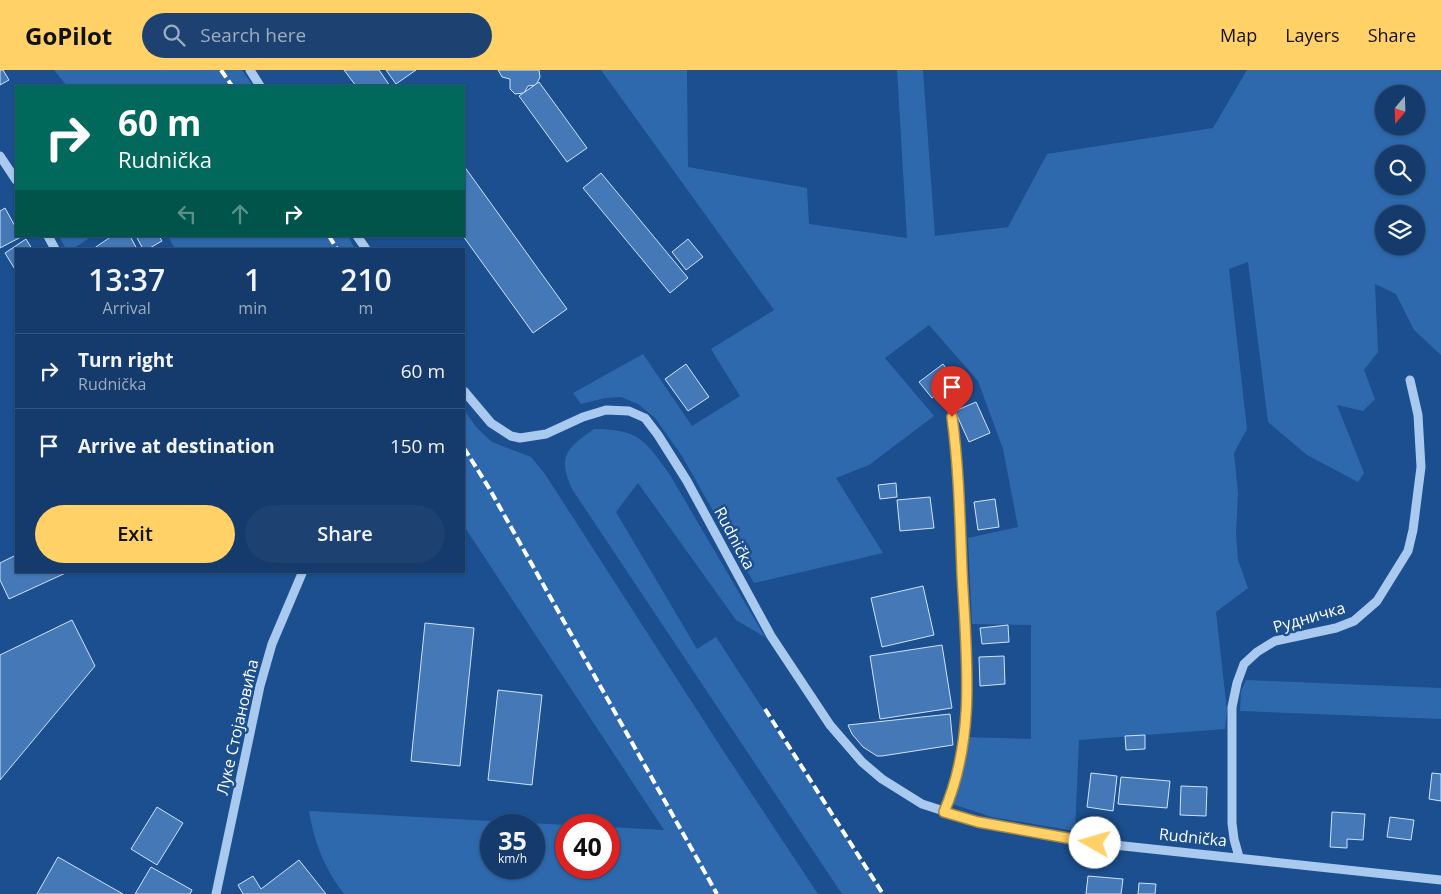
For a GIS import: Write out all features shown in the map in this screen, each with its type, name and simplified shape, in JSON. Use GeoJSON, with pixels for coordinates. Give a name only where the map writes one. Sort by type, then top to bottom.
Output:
{"type":"FeatureCollection","features":[{"type":"Feature","properties":{"kind":"street"},"geometry":{"type":"LineString","coordinates":[[250,70],[259,85]]}},
{"type":"Feature","properties":{"kind":"street"},"geometry":{"type":"LineString","coordinates":[[0,156],[15,178]]}},
{"type":"Feature","properties":{"kind":"street"},"geometry":{"type":"LineString","coordinates":[[359,237],[365,248]]}},
{"type":"Feature","properties":{"kind":"street","name":"Рудничка"},"geometry":{"type":"LineString","coordinates":[[1239,857],[1232,823],[1232,707],[1237,683],[1244,664],[1257,652],[1275,641],[1336,628],[1354,621],[1377,602],[1408,551],[1413,530],[1421,467],[1418,415],[1410,380]]}},
{"type":"Feature","properties":{"kind":"street","name":"Rudnička"},"geometry":{"type":"LineString","coordinates":[[465,392],[491,423],[506,433],[520,438],[546,434],[606,410],[629,411],[645,418],[687,481],[771,636],[830,725],[851,752],[882,779],[922,804],[978,822],[1078,841],[1441,880]]}},
{"type":"Feature","properties":{"kind":"street"},"geometry":{"type":"LineString","coordinates":[[944,812],[954,790],[962,758],[968,688],[958,464],[952,417]]}},
{"type":"Feature","properties":{"kind":"street","name":"Луке Стојановића"},"geometry":{"type":"LineString","coordinates":[[216,894],[265,669],[275,636],[302,573]]}},
{"type":"Feature","properties":{"kind":"shaded area"},"geometry":{"type":"Polygon","coordinates":[[[54,70],[242,70],[252,85],[66,85],[54,70]]]}},
{"type":"Feature","properties":{"kind":"shaded area"},"geometry":{"type":"Polygon","coordinates":[[[601,70],[687,70],[688,167],[807,188],[809,224],[907,238],[897,70],[923,70],[935,236],[1008,227],[1047,154],[1213,128],[1247,70],[1441,70],[1441,355],[1414,330],[1396,294],[1375,284],[1378,352],[1364,370],[1375,399],[1363,411],[1337,405],[1364,473],[1358,482],[1307,455],[1268,422],[1248,262],[1229,269],[1247,429],[1234,453],[1238,493],[1236,534],[1238,560],[1248,588],[1216,612],[1227,711],[1225,729],[1079,740],[1075,831],[992,817],[943,801],[962,737],[1031,739],[1031,625],[972,624],[968,538],[1018,527],[1003,449],[978,381],[929,325],[885,358],[934,416],[869,465],[836,478],[883,553],[754,583],[682,456],[655,418],[638,404],[621,397],[605,398],[581,404],[573,393],[643,354],[692,426],[740,396],[711,349],[774,310],[601,70]]]}},
{"type":"Feature","properties":{"kind":"shaded area"},"geometry":{"type":"Polygon","coordinates":[[[60,237],[91,237],[74,248],[65,248],[60,237]]]}},
{"type":"Feature","properties":{"kind":"shaded area"},"geometry":{"type":"Polygon","coordinates":[[[169,237],[349,237],[354,248],[174,248],[169,237]]]}},
{"type":"Feature","properties":{"kind":"shaded area"},"geometry":{"type":"Polygon","coordinates":[[[465,411],[477,428],[492,442],[531,457],[545,474],[818,894],[344,894],[331,875],[321,855],[309,811],[480,820],[480,879],[545,879],[545,824],[555,824],[555,879],[620,879],[620,828],[664,830],[465,528],[465,411]]]}},
{"type":"Feature","properties":{"kind":"shaded area"},"geometry":{"type":"Polygon","coordinates":[[[594,429],[622,432],[640,439],[654,453],[670,475],[765,637],[736,620],[638,483],[616,512],[697,649],[716,637],[883,894],[842,894],[572,489],[565,468],[567,454],[577,442],[594,429]]]}},
{"type":"Feature","properties":{"kind":"shaded area"},"geometry":{"type":"Polygon","coordinates":[[[1246,680],[1441,688],[1441,719],[1240,711],[1241,691],[1246,680]]]}},
{"type":"Feature","properties":{"kind":"building"},"geometry":{"type":"Polygon","coordinates":[[[0,70],[3,70],[9,80],[0,85],[0,70]]]}},
{"type":"Feature","properties":{"kind":"building"},"geometry":{"type":"Polygon","coordinates":[[[344,70],[379,70],[389,85],[355,85],[344,70]]]}},
{"type":"Feature","properties":{"kind":"building"},"geometry":{"type":"Polygon","coordinates":[[[386,70],[416,70],[396,84],[386,70]]]}},
{"type":"Feature","properties":{"kind":"building"},"geometry":{"type":"Polygon","coordinates":[[[498,70],[539,70],[540,77],[536,85],[528,86],[524,93],[515,94],[510,89],[510,79],[502,77],[498,70]]]}},
{"type":"Feature","properties":{"kind":"building"},"geometry":{"type":"Polygon","coordinates":[[[539,82],[587,148],[567,162],[519,96],[539,82]]]}},
{"type":"Feature","properties":{"kind":"building"},"geometry":{"type":"Polygon","coordinates":[[[465,167],[567,309],[533,333],[464,237],[465,167]]]}},
{"type":"Feature","properties":{"kind":"building"},"geometry":{"type":"Polygon","coordinates":[[[601,173],[688,278],[670,293],[583,188],[601,173]]]}},
{"type":"Feature","properties":{"kind":"building"},"geometry":{"type":"Polygon","coordinates":[[[5,208],[15,226],[15,237],[21,237],[0,248],[0,211],[5,208]]]}},
{"type":"Feature","properties":{"kind":"building"},"geometry":{"type":"Polygon","coordinates":[[[111,237],[131,237],[136,248],[94,248],[111,237]]]}},
{"type":"Feature","properties":{"kind":"building"},"geometry":{"type":"Polygon","coordinates":[[[137,237],[160,237],[162,241],[150,248],[142,248],[137,237]]]}},
{"type":"Feature","properties":{"kind":"building"},"geometry":{"type":"Polygon","coordinates":[[[26,239],[31,248],[15,248],[15,269],[5,253],[26,239]]]}},
{"type":"Feature","properties":{"kind":"building"},"geometry":{"type":"Polygon","coordinates":[[[688,239],[703,257],[686,270],[672,252],[688,239]]]}},
{"type":"Feature","properties":{"kind":"building"},"geometry":{"type":"Polygon","coordinates":[[[686,364],[709,397],[688,411],[665,379],[686,364]]]}},
{"type":"Feature","properties":{"kind":"building"},"geometry":{"type":"Polygon","coordinates":[[[943,364],[955,380],[932,398],[919,382],[943,364]]]}},
{"type":"Feature","properties":{"kind":"building"},"geometry":{"type":"Polygon","coordinates":[[[976,402],[990,433],[969,442],[955,411],[976,402]]]}},
{"type":"Feature","properties":{"kind":"building"},"geometry":{"type":"Polygon","coordinates":[[[896,483],[897,497],[880,499],[878,485],[896,483]]]}},
{"type":"Feature","properties":{"kind":"building"},"geometry":{"type":"Polygon","coordinates":[[[930,497],[934,528],[900,531],[897,500],[930,497]]]}},
{"type":"Feature","properties":{"kind":"building"},"geometry":{"type":"Polygon","coordinates":[[[995,499],[999,527],[978,530],[974,502],[995,499]]]}},
{"type":"Feature","properties":{"kind":"building"},"geometry":{"type":"Polygon","coordinates":[[[15,556],[15,573],[66,573],[9,599],[0,580],[0,563],[15,556]]]}},
{"type":"Feature","properties":{"kind":"building"},"geometry":{"type":"Polygon","coordinates":[[[923,586],[934,635],[882,647],[871,598],[923,586]]]}},
{"type":"Feature","properties":{"kind":"building"},"geometry":{"type":"Polygon","coordinates":[[[72,620],[95,666],[0,780],[0,655],[72,620]]]}},
{"type":"Feature","properties":{"kind":"building"},"geometry":{"type":"Polygon","coordinates":[[[425,623],[474,628],[460,766],[411,761],[425,623]]]}},
{"type":"Feature","properties":{"kind":"building"},"geometry":{"type":"Polygon","coordinates":[[[1008,625],[1009,642],[982,644],[980,628],[1008,625]]]}},
{"type":"Feature","properties":{"kind":"building"},"geometry":{"type":"Polygon","coordinates":[[[942,645],[952,708],[880,719],[870,656],[942,645]]]}},
{"type":"Feature","properties":{"kind":"building"},"geometry":{"type":"Polygon","coordinates":[[[1004,656],[1005,684],[980,686],[979,657],[1004,656]]]}},
{"type":"Feature","properties":{"kind":"building"},"geometry":{"type":"Polygon","coordinates":[[[498,690],[542,695],[532,785],[488,780],[498,690]]]}},
{"type":"Feature","properties":{"kind":"building"},"geometry":{"type":"Polygon","coordinates":[[[950,714],[953,745],[882,756],[877,756],[863,747],[852,734],[848,725],[950,714]]]}},
{"type":"Feature","properties":{"kind":"building"},"geometry":{"type":"Polygon","coordinates":[[[1145,735],[1145,749],[1126,750],[1125,736],[1145,735]]]}},
{"type":"Feature","properties":{"kind":"building"},"geometry":{"type":"Polygon","coordinates":[[[1091,773],[1117,776],[1113,811],[1087,807],[1091,773]]]}},
{"type":"Feature","properties":{"kind":"building"},"geometry":{"type":"Polygon","coordinates":[[[1432,773],[1441,774],[1441,801],[1429,799],[1432,773]]]}},
{"type":"Feature","properties":{"kind":"building"},"geometry":{"type":"Polygon","coordinates":[[[1121,777],[1170,781],[1167,808],[1118,804],[1121,777]]]}},
{"type":"Feature","properties":{"kind":"building"},"geometry":{"type":"Polygon","coordinates":[[[1181,786],[1207,787],[1206,816],[1180,815],[1181,786]]]}},
{"type":"Feature","properties":{"kind":"building"},"geometry":{"type":"Polygon","coordinates":[[[157,807],[183,823],[157,865],[131,849],[157,807]]]}},
{"type":"Feature","properties":{"kind":"building"},"geometry":{"type":"Polygon","coordinates":[[[1332,812],[1365,814],[1363,840],[1347,839],[1347,848],[1330,847],[1332,812]]]}},
{"type":"Feature","properties":{"kind":"building"},"geometry":{"type":"Polygon","coordinates":[[[1390,817],[1414,820],[1411,840],[1387,837],[1390,817]]]}},
{"type":"Feature","properties":{"kind":"building"},"geometry":{"type":"Polygon","coordinates":[[[58,857],[123,894],[37,894],[58,857]]]}},
{"type":"Feature","properties":{"kind":"building"},"geometry":{"type":"Polygon","coordinates":[[[299,860],[326,894],[243,894],[238,885],[253,876],[261,889],[299,860]]]}},
{"type":"Feature","properties":{"kind":"building"},"geometry":{"type":"Polygon","coordinates":[[[151,867],[192,890],[190,894],[135,894],[151,867]]]}},
{"type":"Feature","properties":{"kind":"building"},"geometry":{"type":"Polygon","coordinates":[[[1088,876],[1123,879],[1121,894],[1086,894],[1088,876]]]}},
{"type":"Feature","properties":{"kind":"building"},"geometry":{"type":"Polygon","coordinates":[[[1139,883],[1156,884],[1155,894],[1138,894],[1139,883]]]}},
{"type":"Feature","properties":{"kind":"railway"},"geometry":{"type":"LineString","coordinates":[[221,70],[231,85]]}},
{"type":"Feature","properties":{"kind":"railway"},"geometry":{"type":"LineString","coordinates":[[330,237],[336,248]]}},
{"type":"Feature","properties":{"kind":"railway"},"geometry":{"type":"LineString","coordinates":[[465,450],[489,488],[717,894]]}},
{"type":"Feature","properties":{"kind":"railway"},"geometry":{"type":"LineString","coordinates":[[765,709],[883,894]]}},
{"type":"Feature","properties":{"kind":"route"},"geometry":{"type":"LineString","coordinates":[[952,417],[958,464],[968,688],[962,758],[954,790],[944,812],[978,822],[1095,843]]}}]}
